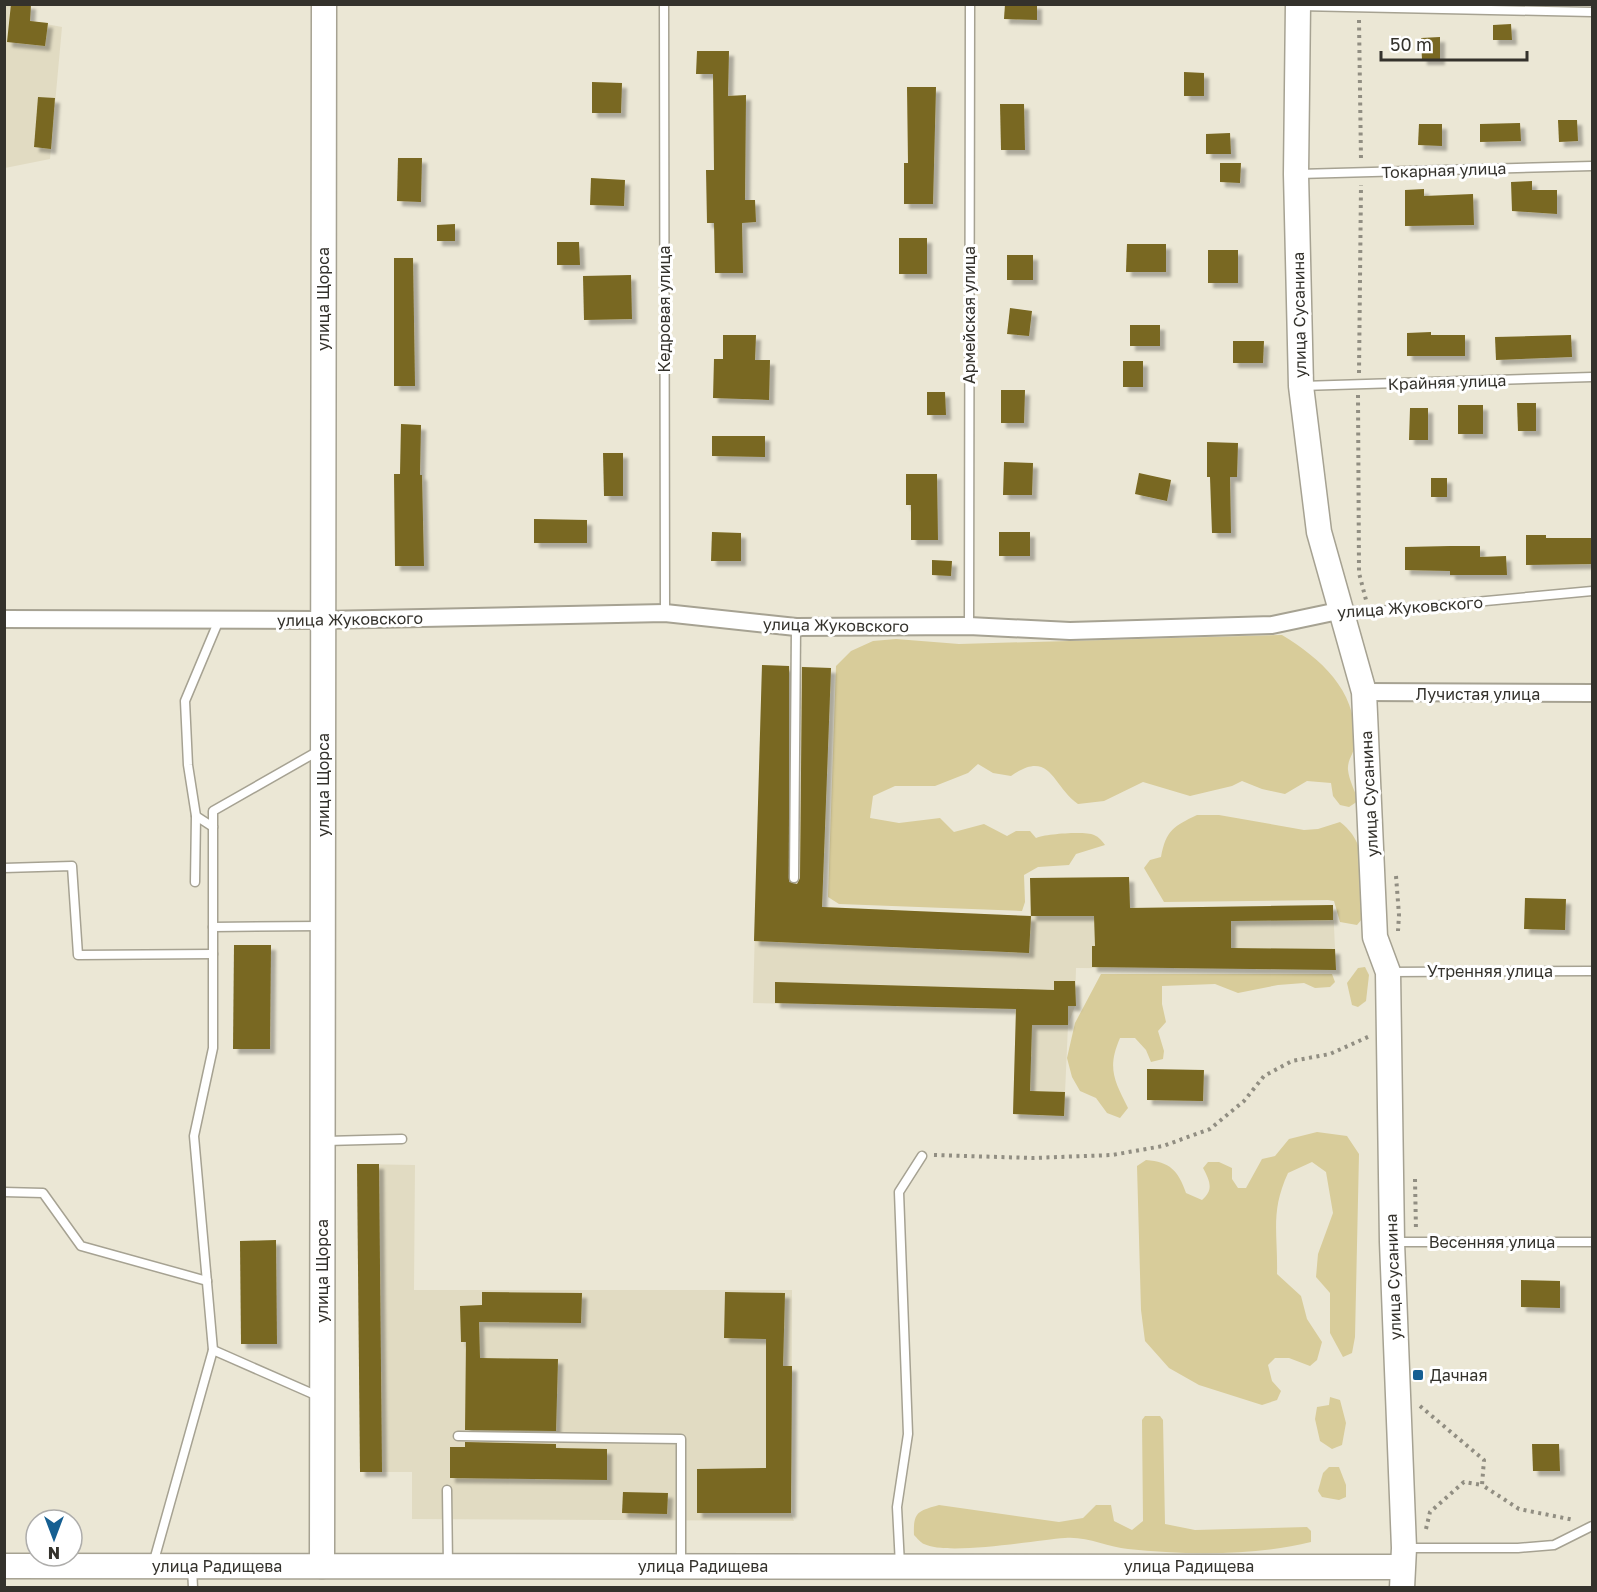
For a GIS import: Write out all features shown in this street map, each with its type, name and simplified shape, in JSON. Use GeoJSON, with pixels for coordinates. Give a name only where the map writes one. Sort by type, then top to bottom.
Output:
{"type":"FeatureCollection","features":[{"type":"Feature","properties":{"kind":"street","name":"улица Щорса"},"geometry":{"type":"LineString","coordinates":[[322,1566],[324,4]]}},
{"type":"Feature","properties":{"kind":"street","name":"улица Сусанина"},"geometry":{"type":"LineString","coordinates":[[1298,5],[1296,174],[1301,386],[1319,532],[1343,610],[1364,692],[1375,937],[1388,972],[1392,1242],[1397,1388],[1407,1562]]}},
{"type":"Feature","properties":{"kind":"street","name":"улица Жуковского"},"geometry":{"type":"LineString","coordinates":[[4,619],[323,620],[664,614],[796,627],[969,626],[1070,631],[1272,625],[1343,610]]}},
{"type":"Feature","properties":{"kind":"street","name":"Лучистая улица"},"geometry":{"type":"LineString","coordinates":[[1364,692],[1593,693]]}},
{"type":"Feature","properties":{"kind":"street","name":"улица Радищева"},"geometry":{"type":"LineString","coordinates":[[4,1566],[152,1566],[193,1577],[322,1566],[900,1566],[1407,1562]]}},
{"type":"Feature","properties":{"kind":"lane","name":"Кедровая улица"},"geometry":{"type":"LineString","coordinates":[[664,4],[664,614]]}},
{"type":"Feature","properties":{"kind":"lane","name":"Армейская улица"},"geometry":{"type":"LineString","coordinates":[[969,4],[969,626]]}},
{"type":"Feature","properties":{"kind":"lane"},"geometry":{"type":"LineString","coordinates":[[1298,5],[1593,12]]}},
{"type":"Feature","properties":{"kind":"lane","name":"Токарная улица"},"geometry":{"type":"LineString","coordinates":[[1296,174],[1593,166]]}},
{"type":"Feature","properties":{"kind":"lane","name":"Крайняя улица"},"geometry":{"type":"LineString","coordinates":[[1301,386],[1593,377]]}},
{"type":"Feature","properties":{"kind":"lane","name":"улица Жуковского"},"geometry":{"type":"LineString","coordinates":[[1343,610],[1368,612],[1593,591]]}},
{"type":"Feature","properties":{"kind":"lane"},"geometry":{"type":"LineString","coordinates":[[195,882],[196,816],[188,765],[185,701],[219,619]]}},
{"type":"Feature","properties":{"kind":"lane"},"geometry":{"type":"LineString","coordinates":[[794,878],[796,627]]}},
{"type":"Feature","properties":{"kind":"lane"},"geometry":{"type":"LineString","coordinates":[[152,1566],[213,1350],[194,1136],[213,1048],[213,811],[323,748]]}},
{"type":"Feature","properties":{"kind":"lane"},"geometry":{"type":"LineString","coordinates":[[196,816],[213,827]]}},
{"type":"Feature","properties":{"kind":"lane"},"geometry":{"type":"LineString","coordinates":[[4,868],[72,866],[78,955],[213,954]]}},
{"type":"Feature","properties":{"kind":"lane"},"geometry":{"type":"LineString","coordinates":[[213,927],[323,926]]}},
{"type":"Feature","properties":{"kind":"lane","name":"Утренняя улица"},"geometry":{"type":"LineString","coordinates":[[1388,972],[1593,971]]}},
{"type":"Feature","properties":{"kind":"lane"},"geometry":{"type":"LineString","coordinates":[[322,1141],[402,1140]]}},
{"type":"Feature","properties":{"kind":"lane"},"geometry":{"type":"LineString","coordinates":[[900,1566],[897,1507],[908,1434],[899,1192],[922,1156]]}},
{"type":"Feature","properties":{"kind":"lane"},"geometry":{"type":"LineString","coordinates":[[4,1192],[43,1192],[81,1246],[207,1281]]}},
{"type":"Feature","properties":{"kind":"lane","name":"Весенняя улица"},"geometry":{"type":"LineString","coordinates":[[1392,1242],[1593,1242]]}},
{"type":"Feature","properties":{"kind":"lane"},"geometry":{"type":"LineString","coordinates":[[213,1350],[322,1398]]}},
{"type":"Feature","properties":{"kind":"lane"},"geometry":{"type":"LineString","coordinates":[[458,1437],[681,1439],[681,1566]]}},
{"type":"Feature","properties":{"kind":"lane"},"geometry":{"type":"LineString","coordinates":[[447,1490],[448,1566]]}},
{"type":"Feature","properties":{"kind":"lane"},"geometry":{"type":"LineString","coordinates":[[1407,1562],[1554,1545],[1593,1526]]}},
{"type":"Feature","properties":{"kind":"path"},"geometry":{"type":"LineString","coordinates":[[1358,384],[1361,172],[1359,7]]}},
{"type":"Feature","properties":{"kind":"path"},"geometry":{"type":"LineString","coordinates":[[922,1156],[956,1154],[1032,1158],[1089,1156],[1163,1146],[1209,1130],[1244,1101],[1264,1076],[1292,1061],[1330,1054],[1388,1028]]}},
{"type":"Feature","properties":{"kind":"path"},"geometry":{"type":"LineString","coordinates":[[1397,1388],[1484,1460],[1482,1485]]}},
{"type":"Feature","properties":{"kind":"path"},"geometry":{"type":"LineString","coordinates":[[1407,1562],[1430,1512],[1464,1482],[1482,1485],[1519,1509],[1582,1521]]}},
{"type":"Feature","properties":{"kind":"shaded area"},"geometry":{"type":"Polygon","coordinates":[[[5,5],[31,5],[30,21],[62,27],[50,159],[5,168],[5,5]]]}},
{"type":"Feature","properties":{"kind":"shaded area"},"geometry":{"type":"Polygon","coordinates":[[[1282,635],[1324,667],[1344,693],[1351,709],[1355,744],[1348,770],[1358,801],[1349,807],[1340,805],[1333,796],[1331,783],[1307,781],[1285,794],[1262,789],[1242,781],[1232,786],[1190,796],[1143,782],[1104,801],[1078,804],[1043,768],[1035,766],[1024,768],[1011,776],[993,773],[978,764],[968,773],[935,786],[895,786],[873,796],[870,818],[899,823],[940,818],[954,832],[984,824],[1007,836],[1016,831],[1030,831],[1036,838],[1082,833],[1094,835],[1105,845],[1076,854],[1069,865],[1038,867],[1024,875],[1025,902],[1022,911],[839,904],[828,897],[836,666],[851,651],[873,641],[896,639],[959,644],[1282,635]]]}},
{"type":"Feature","properties":{"kind":"shaded area"},"geometry":{"type":"Polygon","coordinates":[[[762,665],[831,668],[822,907],[1030,916],[1030,878],[1129,877],[1130,908],[1333,905],[1336,970],[1076,968],[1075,1006],[1068,1025],[1064,1116],[1013,1114],[1016,1009],[753,1003],[762,665]]]}},
{"type":"Feature","properties":{"kind":"shaded area"},"geometry":{"type":"Polygon","coordinates":[[[1197,815],[1219,815],[1304,830],[1318,829],[1340,822],[1350,831],[1361,854],[1364,879],[1362,919],[1357,925],[1340,922],[1334,901],[1328,900],[1164,902],[1144,868],[1150,860],[1161,857],[1172,830],[1197,815]]]}},
{"type":"Feature","properties":{"kind":"shaded area"},"geometry":{"type":"Polygon","coordinates":[[[1365,967],[1369,975],[1366,1001],[1358,1007],[1352,1005],[1347,983],[1358,968],[1365,967]]]}},
{"type":"Feature","properties":{"kind":"shaded area"},"geometry":{"type":"Polygon","coordinates":[[[1101,974],[1332,974],[1335,982],[1330,987],[1315,988],[1304,983],[1278,985],[1238,993],[1215,984],[1162,986],[1162,1004],[1166,1022],[1158,1031],[1164,1051],[1163,1059],[1151,1062],[1146,1050],[1135,1038],[1120,1038],[1116,1048],[1114,1074],[1128,1108],[1120,1118],[1107,1113],[1096,1098],[1080,1091],[1072,1077],[1067,1058],[1075,1023],[1101,974]]]}},
{"type":"Feature","properties":{"kind":"shaded area"},"geometry":{"type":"Polygon","coordinates":[[[1317,1132],[1347,1136],[1359,1154],[1355,1337],[1352,1353],[1343,1357],[1330,1333],[1330,1293],[1316,1277],[1318,1254],[1333,1213],[1326,1172],[1312,1162],[1288,1173],[1282,1187],[1276,1223],[1277,1274],[1301,1296],[1307,1319],[1322,1342],[1317,1360],[1310,1366],[1289,1358],[1275,1358],[1268,1365],[1272,1381],[1281,1391],[1277,1400],[1262,1405],[1199,1385],[1169,1368],[1145,1341],[1141,1310],[1137,1166],[1146,1160],[1167,1165],[1180,1178],[1186,1193],[1202,1200],[1209,1189],[1209,1181],[1203,1168],[1208,1162],[1219,1162],[1232,1168],[1232,1179],[1238,1188],[1246,1188],[1262,1159],[1275,1156],[1289,1139],[1317,1132]]]}},
{"type":"Feature","properties":{"kind":"shaded area"},"geometry":{"type":"Polygon","coordinates":[[[357,1164],[415,1165],[414,1290],[792,1290],[791,1513],[794,1521],[412,1519],[412,1472],[360,1472],[357,1164]]]}},
{"type":"Feature","properties":{"kind":"shaded area"},"geometry":{"type":"Polygon","coordinates":[[[1330,1397],[1340,1400],[1346,1423],[1342,1445],[1332,1449],[1320,1441],[1315,1419],[1317,1407],[1329,1405],[1330,1397]]]}},
{"type":"Feature","properties":{"kind":"shaded area"},"geometry":{"type":"Polygon","coordinates":[[[1145,1416],[1160,1416],[1163,1420],[1165,1524],[1195,1530],[1307,1527],[1311,1531],[1311,1542],[1267,1550],[1197,1553],[1128,1549],[1073,1538],[972,1548],[936,1547],[920,1542],[914,1535],[918,1514],[939,1505],[1059,1522],[1083,1518],[1096,1505],[1111,1505],[1114,1521],[1132,1530],[1143,1521],[1142,1420],[1145,1416]]]}},
{"type":"Feature","properties":{"kind":"shaded area"},"geometry":{"type":"Polygon","coordinates":[[[1329,1467],[1339,1467],[1346,1485],[1346,1497],[1339,1500],[1322,1497],[1318,1491],[1323,1473],[1329,1467]]]}},
{"type":"Feature","properties":{"kind":"building"},"geometry":{"type":"Polygon","coordinates":[[[11,4],[31,4],[30,21],[48,23],[45,46],[7,42],[11,4]]]}},
{"type":"Feature","properties":{"kind":"building"},"geometry":{"type":"Polygon","coordinates":[[[1005,4],[1037,4],[1037,20],[1004,19],[1005,4]]]}},
{"type":"Feature","properties":{"kind":"building"},"geometry":{"type":"Polygon","coordinates":[[[1511,24],[1512,40],[1493,40],[1493,25],[1511,24]]]}},
{"type":"Feature","properties":{"kind":"building"},"geometry":{"type":"Polygon","coordinates":[[[1440,37],[1440,60],[1422,60],[1421,38],[1440,37]]]}},
{"type":"Feature","properties":{"kind":"building"},"geometry":{"type":"Polygon","coordinates":[[[697,51],[729,51],[728,96],[746,95],[745,200],[755,200],[756,222],[742,223],[743,273],[715,273],[714,223],[707,223],[706,170],[714,170],[713,74],[696,74],[697,51]]]}},
{"type":"Feature","properties":{"kind":"building"},"geometry":{"type":"Polygon","coordinates":[[[1184,72],[1204,73],[1204,96],[1184,96],[1184,72]]]}},
{"type":"Feature","properties":{"kind":"building"},"geometry":{"type":"Polygon","coordinates":[[[592,82],[622,83],[621,113],[592,113],[592,82]]]}},
{"type":"Feature","properties":{"kind":"building"},"geometry":{"type":"Polygon","coordinates":[[[907,87],[936,87],[933,204],[904,204],[904,163],[908,163],[907,87]]]}},
{"type":"Feature","properties":{"kind":"building"},"geometry":{"type":"Polygon","coordinates":[[[38,97],[55,98],[51,149],[34,147],[38,97]]]}},
{"type":"Feature","properties":{"kind":"building"},"geometry":{"type":"Polygon","coordinates":[[[1000,104],[1024,104],[1025,150],[1001,150],[1000,104]]]}},
{"type":"Feature","properties":{"kind":"building"},"geometry":{"type":"Polygon","coordinates":[[[1558,120],[1577,120],[1578,141],[1559,142],[1558,120]]]}},
{"type":"Feature","properties":{"kind":"building"},"geometry":{"type":"Polygon","coordinates":[[[1520,123],[1521,141],[1480,142],[1480,124],[1520,123]]]}},
{"type":"Feature","properties":{"kind":"building"},"geometry":{"type":"Polygon","coordinates":[[[1419,124],[1442,124],[1442,146],[1418,145],[1419,124]]]}},
{"type":"Feature","properties":{"kind":"building"},"geometry":{"type":"Polygon","coordinates":[[[1230,133],[1231,154],[1206,154],[1206,134],[1230,133]]]}},
{"type":"Feature","properties":{"kind":"building"},"geometry":{"type":"Polygon","coordinates":[[[398,158],[422,158],[421,202],[397,201],[398,158]]]}},
{"type":"Feature","properties":{"kind":"building"},"geometry":{"type":"Polygon","coordinates":[[[1220,163],[1241,163],[1240,183],[1220,182],[1220,163]]]}},
{"type":"Feature","properties":{"kind":"building"},"geometry":{"type":"Polygon","coordinates":[[[591,178],[625,180],[624,206],[590,205],[591,178]]]}},
{"type":"Feature","properties":{"kind":"building"},"geometry":{"type":"Polygon","coordinates":[[[1532,181],[1532,190],[1557,190],[1557,214],[1512,211],[1511,182],[1532,181]]]}},
{"type":"Feature","properties":{"kind":"building"},"geometry":{"type":"Polygon","coordinates":[[[1424,189],[1424,196],[1473,194],[1474,225],[1405,226],[1405,190],[1424,189]]]}},
{"type":"Feature","properties":{"kind":"building"},"geometry":{"type":"Polygon","coordinates":[[[455,224],[455,241],[437,241],[437,225],[455,224]]]}},
{"type":"Feature","properties":{"kind":"building"},"geometry":{"type":"Polygon","coordinates":[[[899,238],[927,238],[927,274],[899,274],[899,238]]]}},
{"type":"Feature","properties":{"kind":"building"},"geometry":{"type":"Polygon","coordinates":[[[557,242],[579,242],[580,265],[557,265],[557,242]]]}},
{"type":"Feature","properties":{"kind":"building"},"geometry":{"type":"Polygon","coordinates":[[[1127,244],[1166,244],[1166,272],[1126,272],[1127,244]]]}},
{"type":"Feature","properties":{"kind":"building"},"geometry":{"type":"Polygon","coordinates":[[[1208,250],[1238,250],[1238,283],[1208,283],[1208,250]]]}},
{"type":"Feature","properties":{"kind":"building"},"geometry":{"type":"Polygon","coordinates":[[[1007,255],[1033,255],[1033,280],[1007,280],[1007,255]]]}},
{"type":"Feature","properties":{"kind":"building"},"geometry":{"type":"Polygon","coordinates":[[[394,258],[413,258],[415,386],[394,386],[394,258]]]}},
{"type":"Feature","properties":{"kind":"building"},"geometry":{"type":"Polygon","coordinates":[[[631,275],[632,319],[584,320],[583,276],[631,275]]]}},
{"type":"Feature","properties":{"kind":"building"},"geometry":{"type":"Polygon","coordinates":[[[1010,308],[1032,311],[1029,336],[1007,334],[1010,308]]]}},
{"type":"Feature","properties":{"kind":"building"},"geometry":{"type":"Polygon","coordinates":[[[1130,325],[1160,325],[1160,346],[1130,346],[1130,325]]]}},
{"type":"Feature","properties":{"kind":"building"},"geometry":{"type":"Polygon","coordinates":[[[1431,332],[1431,335],[1465,335],[1465,356],[1407,356],[1407,333],[1431,332]]]}},
{"type":"Feature","properties":{"kind":"building"},"geometry":{"type":"Polygon","coordinates":[[[723,335],[756,335],[755,360],[770,360],[769,400],[713,398],[714,359],[723,359],[723,335]]]}},
{"type":"Feature","properties":{"kind":"building"},"geometry":{"type":"Polygon","coordinates":[[[1571,335],[1572,357],[1496,360],[1495,337],[1571,335]]]}},
{"type":"Feature","properties":{"kind":"building"},"geometry":{"type":"Polygon","coordinates":[[[1233,341],[1264,341],[1263,363],[1233,363],[1233,341]]]}},
{"type":"Feature","properties":{"kind":"building"},"geometry":{"type":"Polygon","coordinates":[[[1123,361],[1143,361],[1143,387],[1123,387],[1123,361]]]}},
{"type":"Feature","properties":{"kind":"building"},"geometry":{"type":"Polygon","coordinates":[[[1001,390],[1025,390],[1024,423],[1001,423],[1001,390]]]}},
{"type":"Feature","properties":{"kind":"building"},"geometry":{"type":"Polygon","coordinates":[[[927,392],[945,392],[946,415],[927,415],[927,392]]]}},
{"type":"Feature","properties":{"kind":"building"},"geometry":{"type":"Polygon","coordinates":[[[1517,403],[1536,403],[1536,431],[1518,431],[1517,403]]]}},
{"type":"Feature","properties":{"kind":"building"},"geometry":{"type":"Polygon","coordinates":[[[1458,405],[1483,405],[1483,434],[1458,434],[1458,405]]]}},
{"type":"Feature","properties":{"kind":"building"},"geometry":{"type":"Polygon","coordinates":[[[1410,408],[1428,408],[1428,440],[1409,440],[1410,408]]]}},
{"type":"Feature","properties":{"kind":"building"},"geometry":{"type":"Polygon","coordinates":[[[401,424],[421,425],[420,475],[422,475],[424,566],[395,566],[394,474],[400,474],[401,424]]]}},
{"type":"Feature","properties":{"kind":"building"},"geometry":{"type":"Polygon","coordinates":[[[712,436],[765,436],[765,457],[712,456],[712,436]]]}},
{"type":"Feature","properties":{"kind":"building"},"geometry":{"type":"Polygon","coordinates":[[[1207,442],[1238,443],[1237,477],[1230,477],[1231,533],[1212,533],[1210,477],[1207,477],[1207,442]]]}},
{"type":"Feature","properties":{"kind":"building"},"geometry":{"type":"Polygon","coordinates":[[[603,453],[623,453],[623,496],[604,496],[603,453]]]}},
{"type":"Feature","properties":{"kind":"building"},"geometry":{"type":"Polygon","coordinates":[[[1004,462],[1033,463],[1032,495],[1003,495],[1004,462]]]}},
{"type":"Feature","properties":{"kind":"building"},"geometry":{"type":"Polygon","coordinates":[[[1139,473],[1171,480],[1167,501],[1135,494],[1139,473]]]}},
{"type":"Feature","properties":{"kind":"building"},"geometry":{"type":"Polygon","coordinates":[[[906,474],[937,474],[938,540],[911,540],[911,505],[906,505],[906,474]]]}},
{"type":"Feature","properties":{"kind":"building"},"geometry":{"type":"Polygon","coordinates":[[[1431,478],[1447,478],[1447,497],[1431,497],[1431,478]]]}},
{"type":"Feature","properties":{"kind":"building"},"geometry":{"type":"Polygon","coordinates":[[[534,519],[587,520],[587,543],[534,543],[534,519]]]}},
{"type":"Feature","properties":{"kind":"building"},"geometry":{"type":"Polygon","coordinates":[[[712,532],[741,533],[741,561],[711,561],[712,532]]]}},
{"type":"Feature","properties":{"kind":"building"},"geometry":{"type":"Polygon","coordinates":[[[999,532],[1030,532],[1030,556],[999,556],[999,532]]]}},
{"type":"Feature","properties":{"kind":"building"},"geometry":{"type":"Polygon","coordinates":[[[1526,535],[1546,535],[1546,538],[1593,538],[1593,564],[1526,565],[1526,535]]]}},
{"type":"Feature","properties":{"kind":"building"},"geometry":{"type":"Polygon","coordinates":[[[1480,546],[1480,557],[1506,556],[1507,575],[1450,575],[1450,571],[1405,570],[1405,547],[1480,546]]]}},
{"type":"Feature","properties":{"kind":"building"},"geometry":{"type":"Polygon","coordinates":[[[932,560],[952,561],[951,576],[932,575],[932,560]]]}},
{"type":"Feature","properties":{"kind":"building"},"geometry":{"type":"Polygon","coordinates":[[[762,665],[789,666],[789,882],[797,884],[800,878],[802,667],[831,668],[822,907],[1031,916],[1029,953],[754,941],[762,665]]]}},
{"type":"Feature","properties":{"kind":"building"},"geometry":{"type":"Polygon","coordinates":[[[1129,877],[1130,908],[1333,905],[1333,920],[1231,921],[1231,948],[1335,949],[1336,970],[1092,967],[1092,946],[1095,946],[1094,916],[1031,916],[1030,878],[1129,877]]]}},
{"type":"Feature","properties":{"kind":"building"},"geometry":{"type":"Polygon","coordinates":[[[1525,898],[1566,899],[1565,930],[1524,929],[1525,898]]]}},
{"type":"Feature","properties":{"kind":"building"},"geometry":{"type":"Polygon","coordinates":[[[234,945],[271,945],[270,1049],[233,1049],[234,945]]]}},
{"type":"Feature","properties":{"kind":"building"},"geometry":{"type":"Polygon","coordinates":[[[1054,981],[1075,981],[1076,1006],[1068,1006],[1068,1025],[1032,1025],[1030,1091],[1065,1092],[1064,1116],[1013,1114],[1016,1009],[775,1003],[775,982],[1054,990],[1054,981]]]}},
{"type":"Feature","properties":{"kind":"building"},"geometry":{"type":"Polygon","coordinates":[[[1147,1069],[1204,1070],[1203,1101],[1147,1100],[1147,1069]]]}},
{"type":"Feature","properties":{"kind":"building"},"geometry":{"type":"Polygon","coordinates":[[[357,1164],[379,1164],[382,1472],[360,1472],[357,1164]]]}},
{"type":"Feature","properties":{"kind":"building"},"geometry":{"type":"Polygon","coordinates":[[[276,1240],[277,1344],[241,1344],[240,1241],[276,1240]]]}},
{"type":"Feature","properties":{"kind":"building"},"geometry":{"type":"Polygon","coordinates":[[[1521,1280],[1560,1281],[1560,1308],[1521,1307],[1521,1280]]]}},
{"type":"Feature","properties":{"kind":"building"},"geometry":{"type":"Polygon","coordinates":[[[482,1292],[582,1293],[581,1323],[479,1322],[480,1358],[558,1359],[556,1431],[465,1430],[466,1342],[461,1342],[460,1306],[482,1305],[482,1292]]]}},
{"type":"Feature","properties":{"kind":"building"},"geometry":{"type":"Polygon","coordinates":[[[725,1292],[785,1293],[783,1366],[792,1366],[791,1513],[697,1513],[697,1469],[766,1468],[766,1339],[724,1338],[725,1292]]]}},
{"type":"Feature","properties":{"kind":"building"},"geometry":{"type":"Polygon","coordinates":[[[465,1442],[556,1444],[556,1448],[607,1449],[607,1480],[450,1478],[450,1447],[465,1447],[465,1442]]]}},
{"type":"Feature","properties":{"kind":"building"},"geometry":{"type":"Polygon","coordinates":[[[1532,1444],[1559,1444],[1560,1471],[1533,1471],[1532,1444]]]}},
{"type":"Feature","properties":{"kind":"building"},"geometry":{"type":"Polygon","coordinates":[[[623,1492],[668,1493],[667,1514],[622,1513],[623,1492]]]}},
{"type":"Feature","properties":{"kind":"place","name":"Дачная"},"geometry":{"type":"Point","coordinates":[1418,1375]}}]}
